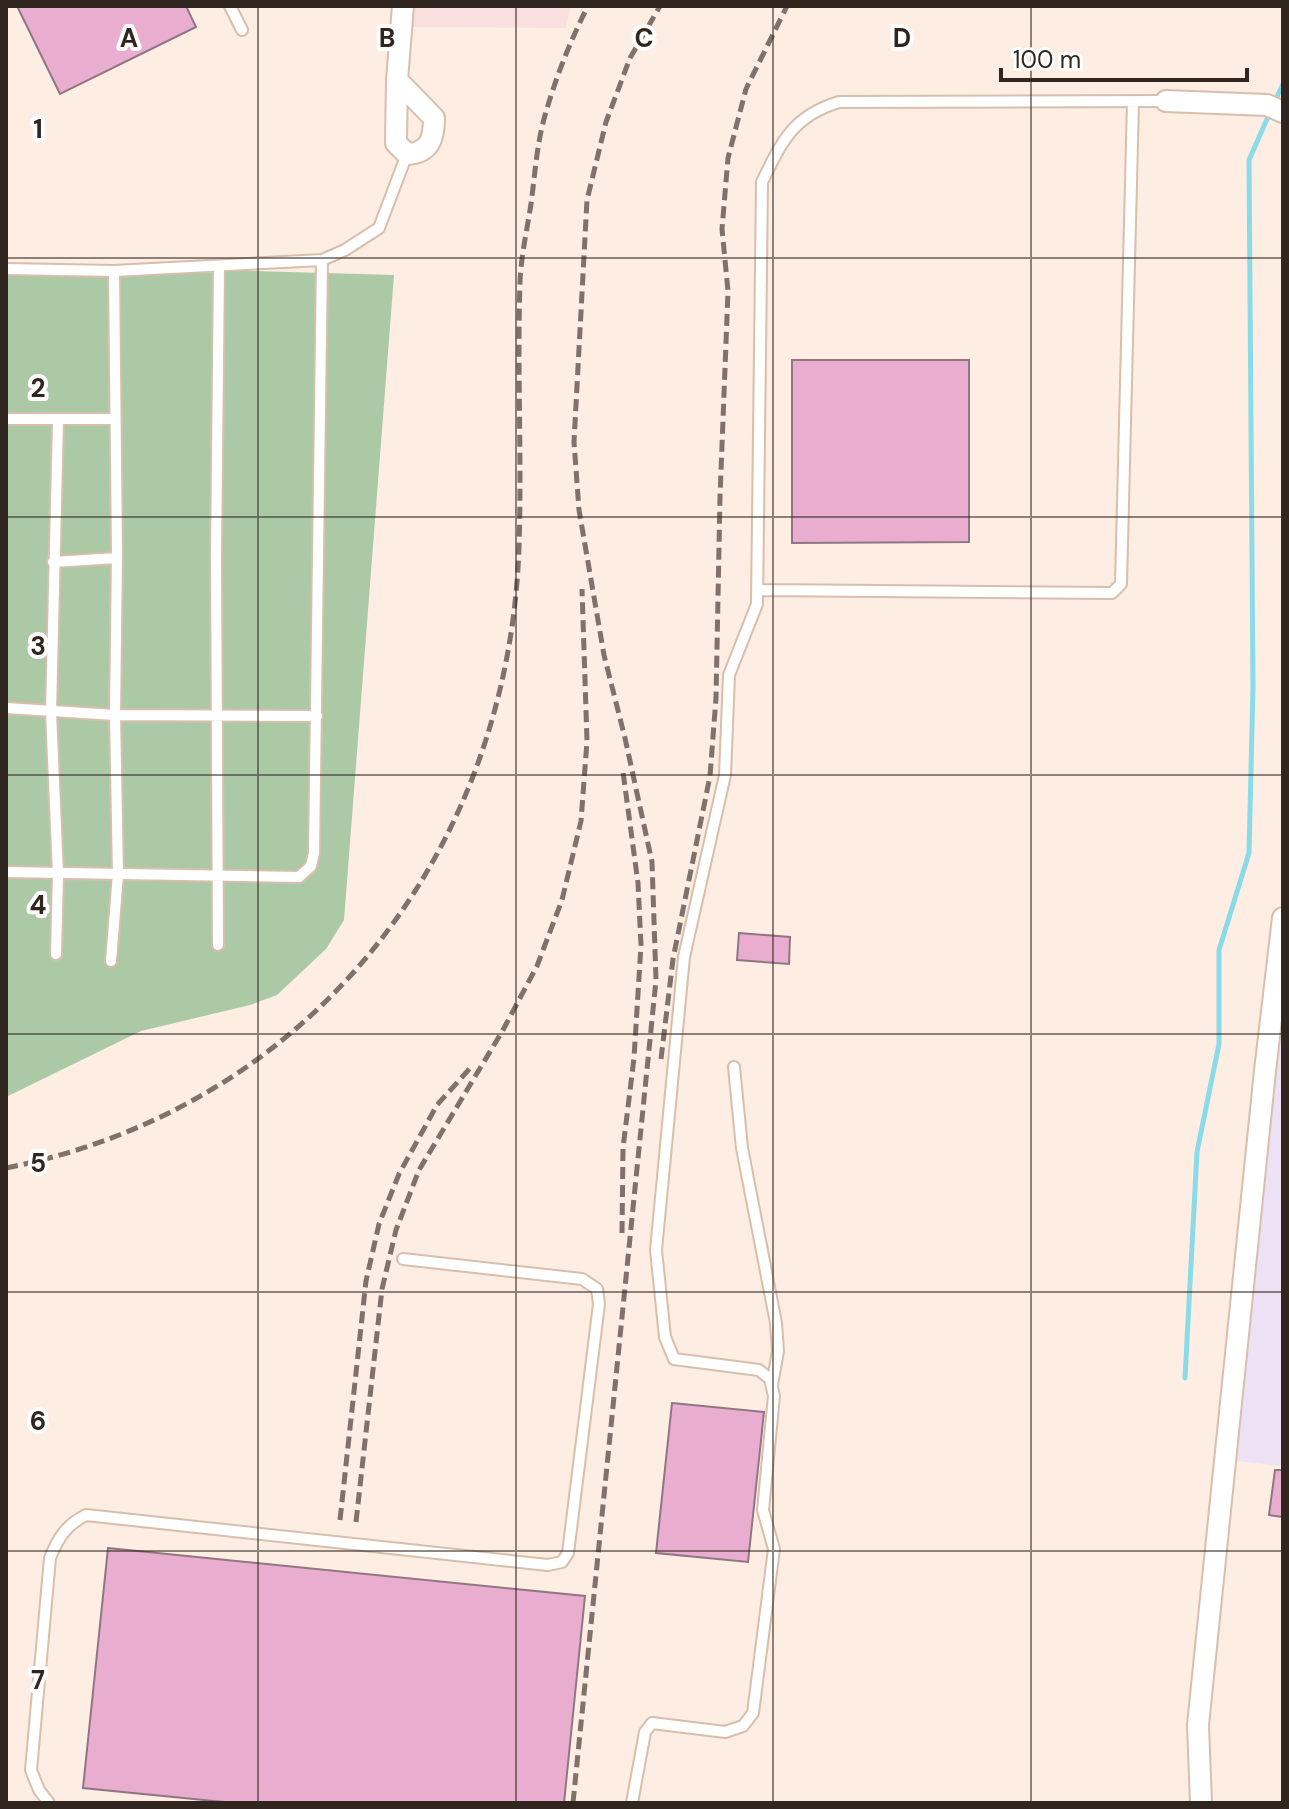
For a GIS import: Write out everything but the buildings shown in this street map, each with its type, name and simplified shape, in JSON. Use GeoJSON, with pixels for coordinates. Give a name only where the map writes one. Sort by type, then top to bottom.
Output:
{"type":"FeatureCollection","features":[{"type":"Feature","properties":{"kind":"street"},"geometry":{"type":"LineString","coordinates":[[397,80],[434,118],[434,137],[419,154],[407,154],[396,143],[397,80],[403,6]]}},
{"type":"Feature","properties":{"kind":"street"},"geometry":{"type":"LineString","coordinates":[[1166,101],[1267,105],[1283,112]]}},
{"type":"Feature","properties":{"kind":"street"},"geometry":{"type":"LineString","coordinates":[[1201,1803],[1198,1725],[1283,918]]}},
{"type":"Feature","properties":{"kind":"lane"},"geometry":{"type":"LineString","coordinates":[[230,6],[242,30]]}},
{"type":"Feature","properties":{"kind":"lane"},"geometry":{"type":"LineString","coordinates":[[632,1803],[645,1732],[652,1723],[725,1732],[743,1726],[753,1713],[774,1549],[763,1510],[774,1396],[770,1379],[759,1370],[674,1359],[665,1337],[656,1250],[684,957],[725,775],[729,675],[757,604],[762,182],[783,138],[816,109],[839,102],[1166,101]]}},
{"type":"Feature","properties":{"kind":"lane"},"geometry":{"type":"LineString","coordinates":[[757,590],[1112,593],[1121,584],[1133,102]]}},
{"type":"Feature","properties":{"kind":"lane"},"geometry":{"type":"LineString","coordinates":[[6,269],[114,271],[322,260],[345,250],[379,228],[407,154]]}},
{"type":"Feature","properties":{"kind":"lane"},"geometry":{"type":"LineString","coordinates":[[6,872],[299,877],[311,866],[314,853],[317,716],[322,260]]}},
{"type":"Feature","properties":{"kind":"lane"},"geometry":{"type":"LineString","coordinates":[[218,945],[219,267]]}},
{"type":"Feature","properties":{"kind":"lane"},"geometry":{"type":"LineString","coordinates":[[111,961],[118,874],[114,271]]}},
{"type":"Feature","properties":{"kind":"lane"},"geometry":{"type":"LineString","coordinates":[[6,419],[115,419]]}},
{"type":"Feature","properties":{"kind":"lane"},"geometry":{"type":"LineString","coordinates":[[56,954],[58,874],[51,712],[58,421]]}},
{"type":"Feature","properties":{"kind":"lane"},"geometry":{"type":"LineString","coordinates":[[53,562],[117,558]]}},
{"type":"Feature","properties":{"kind":"lane"},"geometry":{"type":"LineString","coordinates":[[6,708],[115,715],[317,716]]}},
{"type":"Feature","properties":{"kind":"lane"},"geometry":{"type":"LineString","coordinates":[[734,1067],[742,1148],[776,1323],[778,1351],[772,1387]]}},
{"type":"Feature","properties":{"kind":"lane"},"geometry":{"type":"LineString","coordinates":[[49,1803],[39,1790],[31,1770],[50,1558],[59,1536],[74,1520],[86,1515],[548,1565],[562,1562],[568,1553],[599,1304],[597,1289],[582,1279],[403,1259]]}},
{"type":"Feature","properties":{"kind":"shaded area"},"geometry":{"type":"Polygon","coordinates":[[[415,6],[571,6],[566,28],[413,27],[415,6]]]}},
{"type":"Feature","properties":{"kind":"shaded area"},"geometry":{"type":"Polygon","coordinates":[[[1283,1011],[1283,1466],[1237,1461],[1283,1011]]]}},
{"type":"Feature","properties":{"kind":"green space"},"geometry":{"type":"Polygon","coordinates":[[[6,264],[394,275],[344,920],[326,949],[277,995],[250,1005],[141,1031],[6,1097],[6,264]]]}},
{"type":"Feature","properties":{"kind":"waterway"},"geometry":{"type":"LineString","coordinates":[[1275,101],[1283,84]]}},
{"type":"Feature","properties":{"kind":"waterway"},"geometry":{"type":"LineString","coordinates":[[1185,1378],[1197,1152],[1219,1044],[1219,950],[1249,853],[1253,687],[1249,160],[1271,110]]}},
{"type":"Feature","properties":{"kind":"railway"},"geometry":{"type":"LineString","coordinates":[[6,1168],[115,1137],[213,1089],[299,1026],[373,950],[432,862],[477,765],[507,659],[519,547],[519,315],[522,262],[543,123],[564,58],[588,6]]}},
{"type":"Feature","properties":{"kind":"railway"},"geometry":{"type":"LineString","coordinates":[[573,1803],[656,980],[652,862],[604,655],[579,510],[574,442],[587,200],[606,122],[630,58],[660,6]]}},
{"type":"Feature","properties":{"kind":"railway"},"geometry":{"type":"LineString","coordinates":[[661,1059],[673,959],[710,776],[716,698],[728,291],[722,229],[728,158],[746,89],[787,6]]}},
{"type":"Feature","properties":{"kind":"railway"},"geometry":{"type":"LineString","coordinates":[[356,1522],[382,1289],[396,1230],[419,1170],[503,1030],[537,966],[562,900],[581,821],[587,741],[582,589]]}},
{"type":"Feature","properties":{"kind":"railway"},"geometry":{"type":"LineString","coordinates":[[622,1233],[623,1148],[634,1058],[641,945],[638,883],[623,772]]}},
{"type":"Feature","properties":{"kind":"railway"},"geometry":{"type":"LineString","coordinates":[[340,1520],[366,1281],[379,1224],[399,1174],[437,1105],[472,1066]]}}]}
